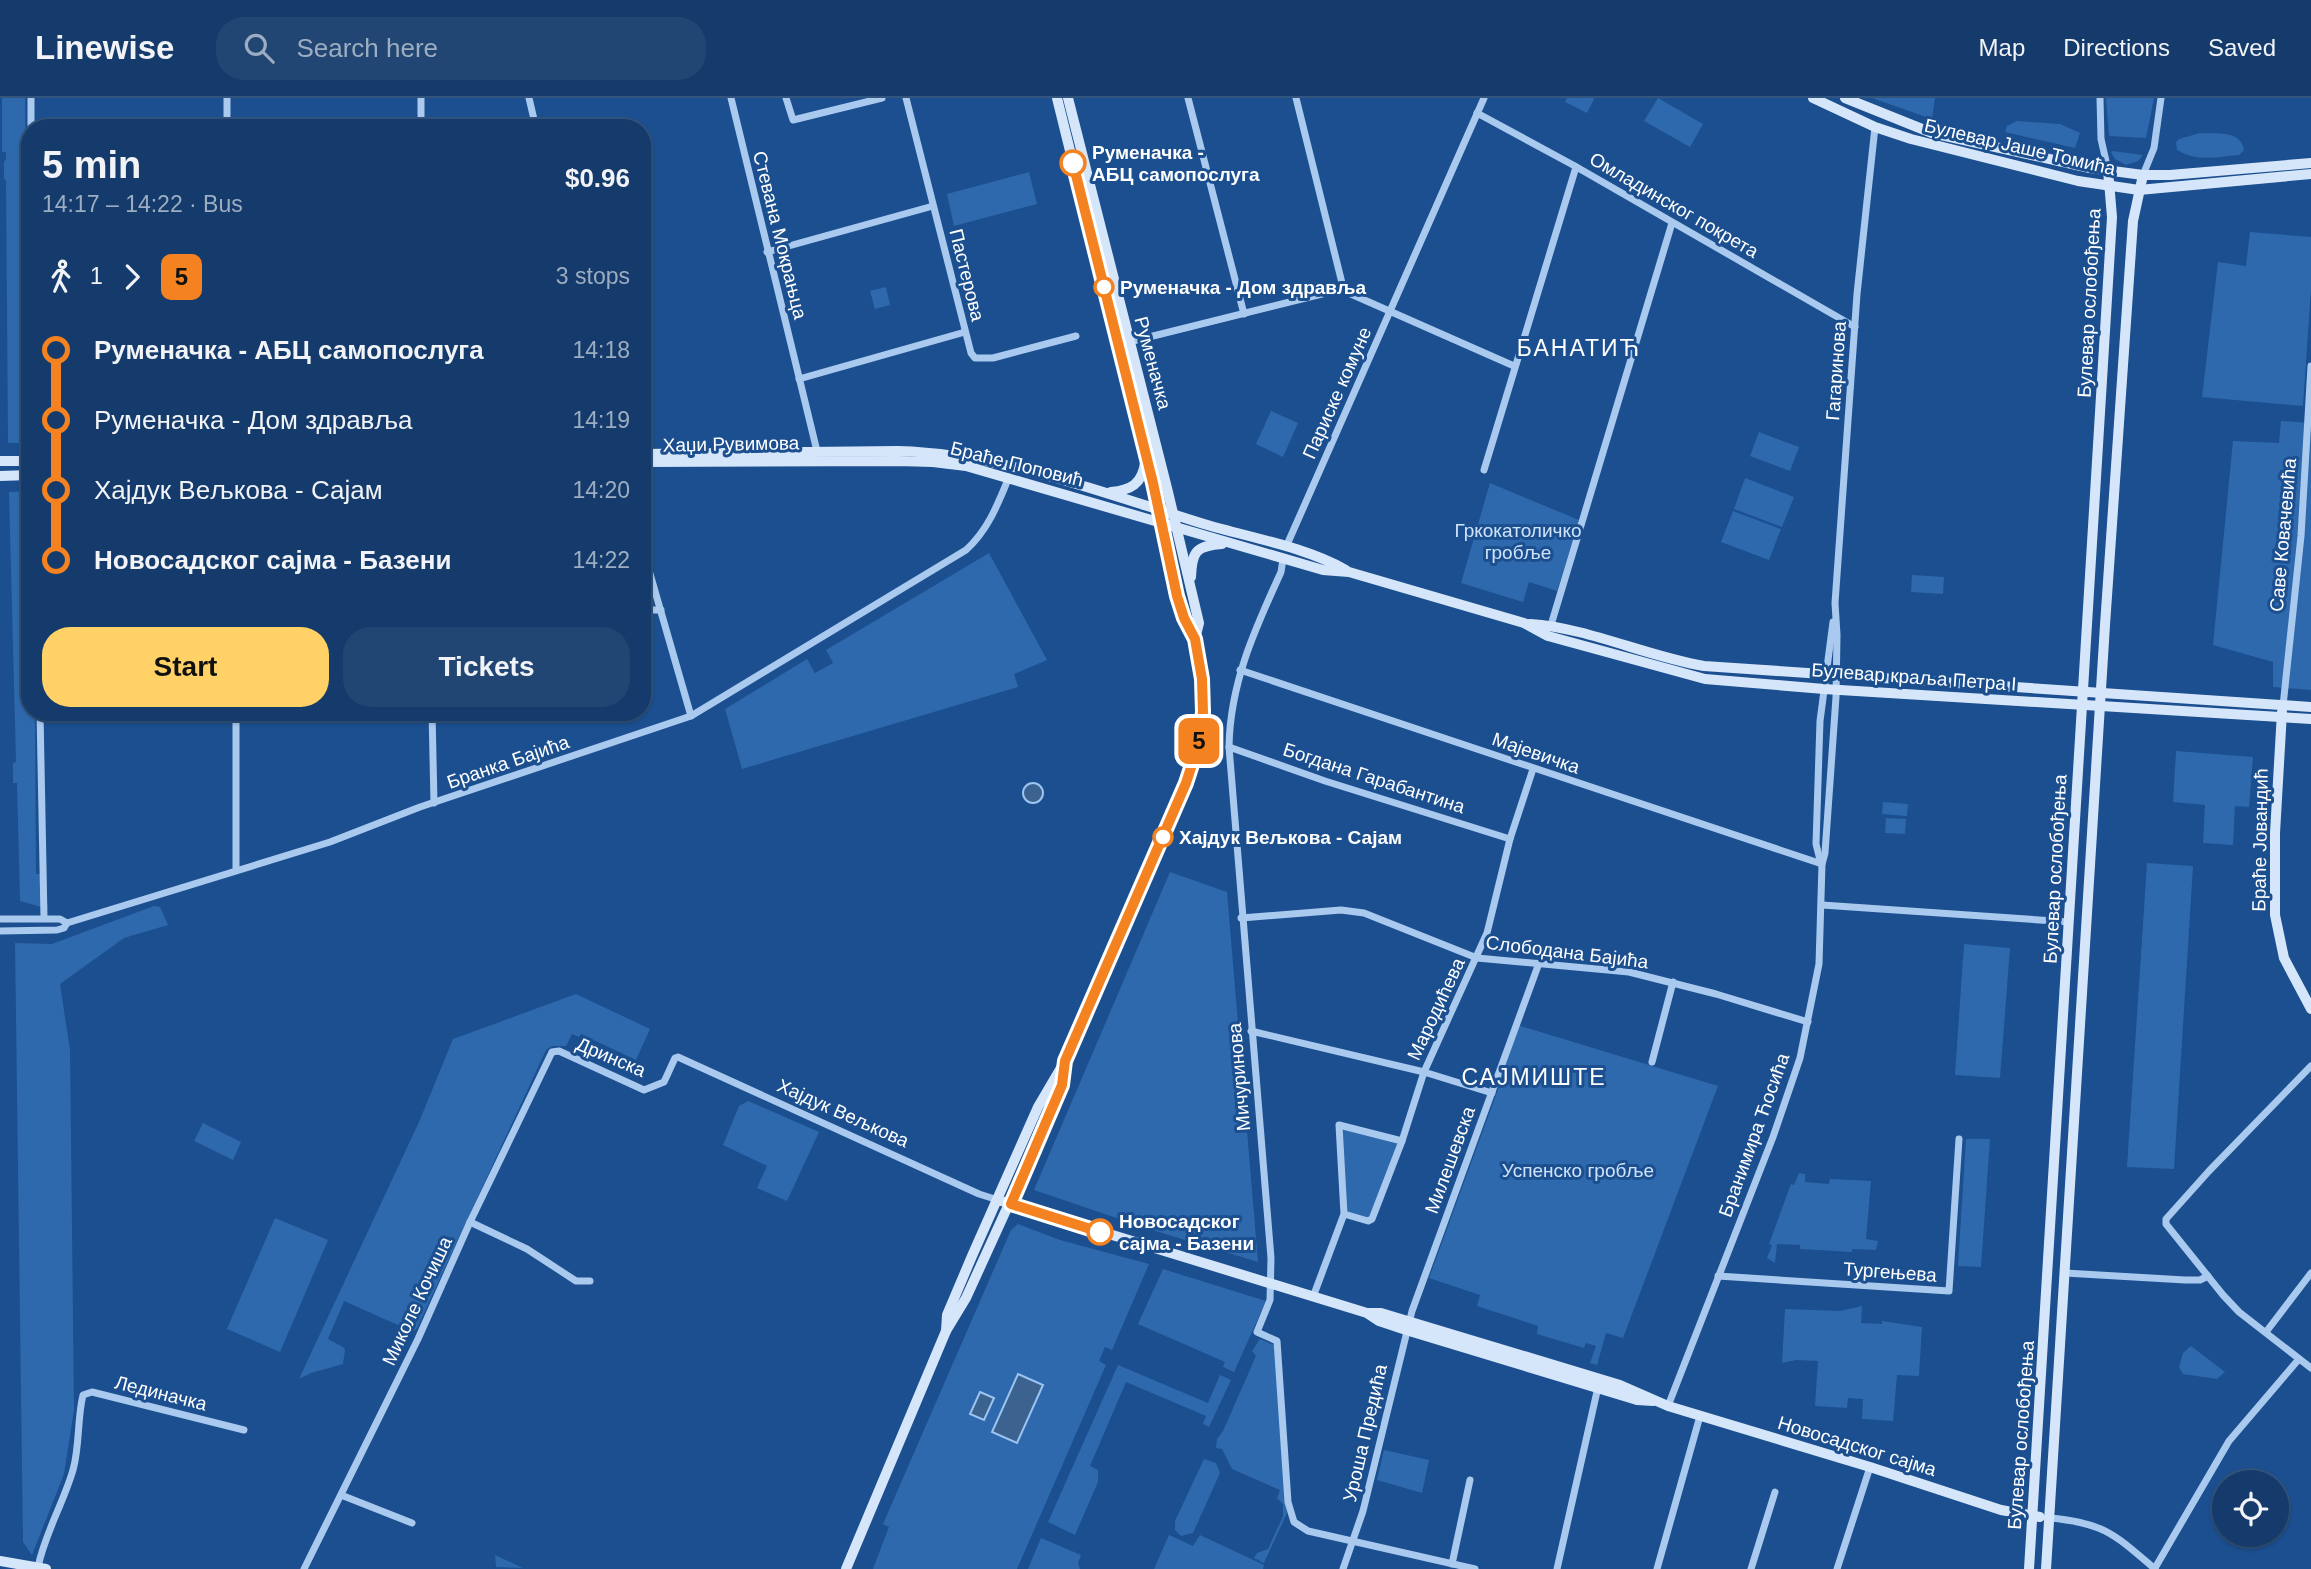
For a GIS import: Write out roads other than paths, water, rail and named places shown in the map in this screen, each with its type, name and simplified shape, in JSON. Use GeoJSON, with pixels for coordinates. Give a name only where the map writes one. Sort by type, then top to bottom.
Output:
{"type":"FeatureCollection","features":[{"type":"Feature","properties":{"kind":"street"},"geometry":{"type":"LineString","coordinates":[[31,98],[32,119]]}},
{"type":"Feature","properties":{"kind":"street"},"geometry":{"type":"LineString","coordinates":[[227,98],[227,119]]}},
{"type":"Feature","properties":{"kind":"street"},"geometry":{"type":"LineString","coordinates":[[421,98],[421,119]]}},
{"type":"Feature","properties":{"kind":"street"},"geometry":{"type":"LineString","coordinates":[[529,98],[534,119]]}},
{"type":"Feature","properties":{"kind":"street","name":"Стевана Мокрањца"},"geometry":{"type":"LineString","coordinates":[[731,98],[819,456]]}},
{"type":"Feature","properties":{"kind":"street"},"geometry":{"type":"LineString","coordinates":[[786,98],[793,120],[881,98]]}},
{"type":"Feature","properties":{"kind":"street","name":"Пастерова"},"geometry":{"type":"LineString","coordinates":[[906,98],[971,353],[975,358],[983,359],[1076,336]]}},
{"type":"Feature","properties":{"kind":"street","name":"Руменачка"},"geometry":{"type":"LineString","coordinates":[[1057,98],[1158,509]]}},
{"type":"Feature","properties":{"kind":"street","name":"Руменачка"},"geometry":{"type":"LineString","coordinates":[[1068,98],[1173,514]]}},
{"type":"Feature","properties":{"kind":"street"},"geometry":{"type":"LineString","coordinates":[[1188,98],[1244,314]]}},
{"type":"Feature","properties":{"kind":"street"},"geometry":{"type":"LineString","coordinates":[[1296,98],[1344,291]]}},
{"type":"Feature","properties":{"kind":"street","name":"Париске комуне"},"geometry":{"type":"LineString","coordinates":[[1286,547],[1483,98]]}},
{"type":"Feature","properties":{"kind":"street","name":"Булевар Јаше Томића"},"geometry":{"type":"LineString","coordinates":[[1813,98],[1875,127],[1911,139],[2013,166],[2110,187],[2139,190],[2311,174]]}},
{"type":"Feature","properties":{"kind":"street","name":"Булевар Јаше Томића"},"geometry":{"type":"LineString","coordinates":[[1844,98],[1932,133],[2018,153],[2143,175],[2311,163]]}},
{"type":"Feature","properties":{"kind":"street"},"geometry":{"type":"LineString","coordinates":[[2100,98],[2102,139],[2108,170]]}},
{"type":"Feature","properties":{"kind":"street"},"geometry":{"type":"LineString","coordinates":[[2143,175],[2154,148],[2161,98]]}},
{"type":"Feature","properties":{"kind":"street","name":"Омладинског покрета"},"geometry":{"type":"LineString","coordinates":[[1477,113],[1854,327]]}},
{"type":"Feature","properties":{"kind":"street","name":"Гагаринова"},"geometry":{"type":"LineString","coordinates":[[1830,689],[1837,635],[1834,618],[1854,327],[1875,127]]}},
{"type":"Feature","properties":{"kind":"street"},"geometry":{"type":"LineString","coordinates":[[1484,470],[1576,167]]}},
{"type":"Feature","properties":{"kind":"street","name":"Булевар ослобођења"},"geometry":{"type":"LineString","coordinates":[[2029,1569],[2112,217],[2108,170]]}},
{"type":"Feature","properties":{"kind":"street","name":"Булевар ослобођења"},"geometry":{"type":"LineString","coordinates":[[2046,1569],[2131,258],[2143,175]]}},
{"type":"Feature","properties":{"kind":"street"},"geometry":{"type":"LineString","coordinates":[[767,252],[933,206]]}},
{"type":"Feature","properties":{"kind":"street"},"geometry":{"type":"LineString","coordinates":[[1551,625],[1672,223]]}},
{"type":"Feature","properties":{"kind":"street"},"geometry":{"type":"LineString","coordinates":[[1129,342],[1334,291],[1344,291],[1514,366]]}},
{"type":"Feature","properties":{"kind":"street"},"geometry":{"type":"LineString","coordinates":[[799,379],[965,332]]}},
{"type":"Feature","properties":{"kind":"street","name":"Саве Ковачевића"},"geometry":{"type":"LineString","coordinates":[[2282,712],[2301,536],[2311,366]]}},
{"type":"Feature","properties":{"kind":"street","name":"Браће Поповић"},"geometry":{"type":"LineString","coordinates":[[819,456],[933,452],[967,457],[1041,473],[1158,509]]}},
{"type":"Feature","properties":{"kind":"street","name":"Хаџи Рувимова"},"geometry":{"type":"LineString","coordinates":[[651,454],[819,456]]}},
{"type":"Feature","properties":{"kind":"street","name":"Хаџи Рувимова"},"geometry":{"type":"LineString","coordinates":[[651,462],[819,456]]}},
{"type":"Feature","properties":{"kind":"street","name":"Браће Поповић"},"geometry":{"type":"LineString","coordinates":[[819,456],[933,461],[966,466],[1160,523]]}},
{"type":"Feature","properties":{"kind":"street"},"geometry":{"type":"LineString","coordinates":[[0,461],[21,461]]}},
{"type":"Feature","properties":{"kind":"street"},"geometry":{"type":"LineString","coordinates":[[1107,493],[1125,491],[1136,486],[1142,477],[1145,461]]}},
{"type":"Feature","properties":{"kind":"street"},"geometry":{"type":"LineString","coordinates":[[0,476],[21,475]]}},
{"type":"Feature","properties":{"kind":"street","name":"Бранка Бајића"},"geometry":{"type":"LineString","coordinates":[[0,931],[64,928],[67,923],[330,842],[434,803],[691,716],[966,551],[993,516],[1009,477]]}},
{"type":"Feature","properties":{"kind":"street"},"geometry":{"type":"LineString","coordinates":[[946,1331],[947,1315],[954,1297],[1038,1107],[1065,1061],[1174,813],[1195,756],[1202,721],[1203,694],[1195,639],[1184,618],[1158,509]]}},
{"type":"Feature","properties":{"kind":"street","name":"Булевар краља Петра I"},"geometry":{"type":"LineString","coordinates":[[1158,509],[1325,558],[1349,572]]}},
{"type":"Feature","properties":{"kind":"street"},"geometry":{"type":"LineString","coordinates":[[1173,514],[1199,623],[1195,639]]}},
{"type":"Feature","properties":{"kind":"street","name":"Булевар краља Петра I"},"geometry":{"type":"LineString","coordinates":[[1160,523],[1323,570],[1349,572],[1524,623],[1551,625],[1682,662],[2102,693],[2282,712],[2311,719]]}},
{"type":"Feature","properties":{"kind":"street"},"geometry":{"type":"LineString","coordinates":[[1191,590],[1193,559],[1197,550],[1206,546],[1230,544]]}},
{"type":"Feature","properties":{"kind":"street","name":"Мичуринова"},"geometry":{"type":"LineString","coordinates":[[1283,559],[1281,572],[1240,670],[1230,715],[1229,747],[1271,1258],[1270,1300],[1257,1332],[1277,1341],[1291,1515],[1294,1522],[1308,1531],[1475,1569]]}},
{"type":"Feature","properties":{"kind":"street"},"geometry":{"type":"LineString","coordinates":[[651,576],[691,716]]}},
{"type":"Feature","properties":{"kind":"street"},"geometry":{"type":"LineString","coordinates":[[651,610],[661,610]]}},
{"type":"Feature","properties":{"kind":"street","name":"Булевар краља Петра I"},"geometry":{"type":"LineString","coordinates":[[1524,623],[1548,636],[1693,677],[1830,689],[2102,706],[2282,712],[2311,707]]}},
{"type":"Feature","properties":{"kind":"street","name":"Мајевичка"},"geometry":{"type":"LineString","coordinates":[[1240,670],[1822,864]]}},
{"type":"Feature","properties":{"kind":"street","name":"Гагаринова"},"geometry":{"type":"LineString","coordinates":[[1830,689],[1831,675]]}},
{"type":"Feature","properties":{"kind":"street","name":"Бранимира Ћосића"},"geometry":{"type":"LineString","coordinates":[[1822,864],[1816,844],[1820,721],[1830,689]]}},
{"type":"Feature","properties":{"kind":"street","name":"Бранимира Ћосића"},"geometry":{"type":"LineString","coordinates":[[1668,1406],[1773,1137],[1800,1058],[1819,964],[1830,689]]}},
{"type":"Feature","properties":{"kind":"street","name":"Браће Јовандић"},"geometry":{"type":"LineString","coordinates":[[2282,712],[2274,841],[2275,915],[2284,958],[2311,1009]]}},
{"type":"Feature","properties":{"kind":"street"},"geometry":{"type":"LineString","coordinates":[[40,721],[44,918]]}},
{"type":"Feature","properties":{"kind":"street"},"geometry":{"type":"LineString","coordinates":[[236,721],[236,869]]}},
{"type":"Feature","properties":{"kind":"street"},"geometry":{"type":"LineString","coordinates":[[432,721],[434,803]]}},
{"type":"Feature","properties":{"kind":"street","name":"Богдана Гарабантина"},"geometry":{"type":"LineString","coordinates":[[1229,747],[1325,781],[1510,839]]}},
{"type":"Feature","properties":{"kind":"street","name":"Мародићева"},"geometry":{"type":"LineString","coordinates":[[1344,1213],[1368,1221],[1372,1219],[1424,1072],[1477,958],[1496,902],[1510,839],[1533,769]]}},
{"type":"Feature","properties":{"kind":"street"},"geometry":{"type":"LineString","coordinates":[[1822,905],[2069,922]]}},
{"type":"Feature","properties":{"kind":"street","name":"Слободана Бајића"},"geometry":{"type":"LineString","coordinates":[[1241,918],[1341,909],[1364,913],[1477,958],[1629,972],[1673,982],[1808,1022]]}},
{"type":"Feature","properties":{"kind":"street","name":"Бранка Бајића"},"geometry":{"type":"LineString","coordinates":[[0,919],[44,918],[60,919],[67,923]]}},
{"type":"Feature","properties":{"kind":"street","name":"Милешевска"},"geometry":{"type":"LineString","coordinates":[[1407,1325],[1539,963]]}},
{"type":"Feature","properties":{"kind":"street"},"geometry":{"type":"LineString","coordinates":[[1652,1062],[1673,982]]}},
{"type":"Feature","properties":{"kind":"street"},"geometry":{"type":"LineString","coordinates":[[1251,1031],[1424,1072],[1492,1093]]}},
{"type":"Feature","properties":{"kind":"street","name":"Дринска"},"geometry":{"type":"LineString","coordinates":[[559,1051],[644,1090],[664,1082],[676,1058]]}},
{"type":"Feature","properties":{"kind":"street","name":"Миколе Кочиша"},"geometry":{"type":"LineString","coordinates":[[304,1569],[418,1339],[547,1057],[552,1052],[559,1051]]}},
{"type":"Feature","properties":{"kind":"street","name":"Хајдук Вељкова"},"geometry":{"type":"LineString","coordinates":[[676,1058],[979,1194],[998,1200]]}},
{"type":"Feature","properties":{"kind":"street"},"geometry":{"type":"LineString","coordinates":[[846,1569],[946,1331],[966,1298],[1011,1204],[1062,1085],[1065,1061]]}},
{"type":"Feature","properties":{"kind":"street"},"geometry":{"type":"LineString","coordinates":[[2311,1066],[2167,1216],[2166,1224],[2239,1312],[2311,1368]]}},
{"type":"Feature","properties":{"kind":"street"},"geometry":{"type":"LineString","coordinates":[[1313,1297],[1344,1213],[1339,1125],[1400,1140]]}},
{"type":"Feature","properties":{"kind":"street","name":"Тургењева"},"geometry":{"type":"LineString","coordinates":[[1718,1276],[1949,1291],[1959,1139]]}},
{"type":"Feature","properties":{"kind":"street","name":"Новосадског сајма"},"geometry":{"type":"LineString","coordinates":[[998,1200],[1367,1313],[1381,1313],[1407,1325],[1598,1384],[1639,1392],[1668,1406],[2001,1510],[2050,1518]]}},
{"type":"Feature","properties":{"kind":"street"},"geometry":{"type":"LineString","coordinates":[[470,1223],[527,1249],[576,1281],[590,1281]]}},
{"type":"Feature","properties":{"kind":"street"},"geometry":{"type":"LineString","coordinates":[[2065,1273],[2185,1280],[2200,1280],[2208,1276]]}},
{"type":"Feature","properties":{"kind":"street"},"geometry":{"type":"LineString","coordinates":[[2266,1332],[2311,1273]]}},
{"type":"Feature","properties":{"kind":"street","name":"Уроша Предића"},"geometry":{"type":"LineString","coordinates":[[1343,1569],[1363,1511],[1407,1325]]}},
{"type":"Feature","properties":{"kind":"street"},"geometry":{"type":"LineString","coordinates":[[2050,1518],[2081,1522],[2110,1532],[2155,1569],[2228,1441],[2299,1359]]}},
{"type":"Feature","properties":{"kind":"street"},"geometry":{"type":"LineString","coordinates":[[1557,1569],[1598,1384]]}},
{"type":"Feature","properties":{"kind":"street","name":"Лединачка"},"geometry":{"type":"LineString","coordinates":[[42,1568],[46,1538],[74,1468],[83,1395],[92,1392],[244,1430]]}},
{"type":"Feature","properties":{"kind":"street"},"geometry":{"type":"LineString","coordinates":[[1657,1569],[1700,1416]]}},
{"type":"Feature","properties":{"kind":"street"},"geometry":{"type":"LineString","coordinates":[[1837,1569],[1870,1467]]}},
{"type":"Feature","properties":{"kind":"street"},"geometry":{"type":"LineString","coordinates":[[1452,1564],[1470,1480]]}},
{"type":"Feature","properties":{"kind":"street"},"geometry":{"type":"LineString","coordinates":[[1751,1569],[1774,1492]]}},
{"type":"Feature","properties":{"kind":"street"},"geometry":{"type":"LineString","coordinates":[[341,1495],[412,1523]]}},
{"type":"Feature","properties":{"kind":"street"},"geometry":{"type":"LineString","coordinates":[[0,1561],[42,1568]]}},
{"type":"Feature","properties":{"kind":"place","name":"Руменачка - АБЦ самопослуга"},"geometry":{"type":"Point","coordinates":[1073,163]}},
{"type":"Feature","properties":{"kind":"place","name":"Руменачка - Дом здравља"},"geometry":{"type":"Point","coordinates":[1104,287]}},
{"type":"Feature","properties":{"kind":"place","name":"Хајдук Вељкова - Сајам"},"geometry":{"type":"Point","coordinates":[1163,837]}},
{"type":"Feature","properties":{"kind":"place","name":"Новосадског сајма - Базени"},"geometry":{"type":"Point","coordinates":[1100,1232]}},
{"type":"Feature","properties":{"kind":"district","name":"БАНАТИЋ"},"geometry":{"type":"Point","coordinates":[1579,348]}},
{"type":"Feature","properties":{"kind":"district","name":"САЈМИШТЕ"},"geometry":{"type":"Point","coordinates":[1534,1077]}},
{"type":"Feature","properties":{"kind":"park label","name":"Гркокатоличко гробље"},"geometry":{"type":"Point","coordinates":[1518,541]}},
{"type":"Feature","properties":{"kind":"park label","name":"Успенско гробље"},"geometry":{"type":"Point","coordinates":[1578,1170]}}]}
